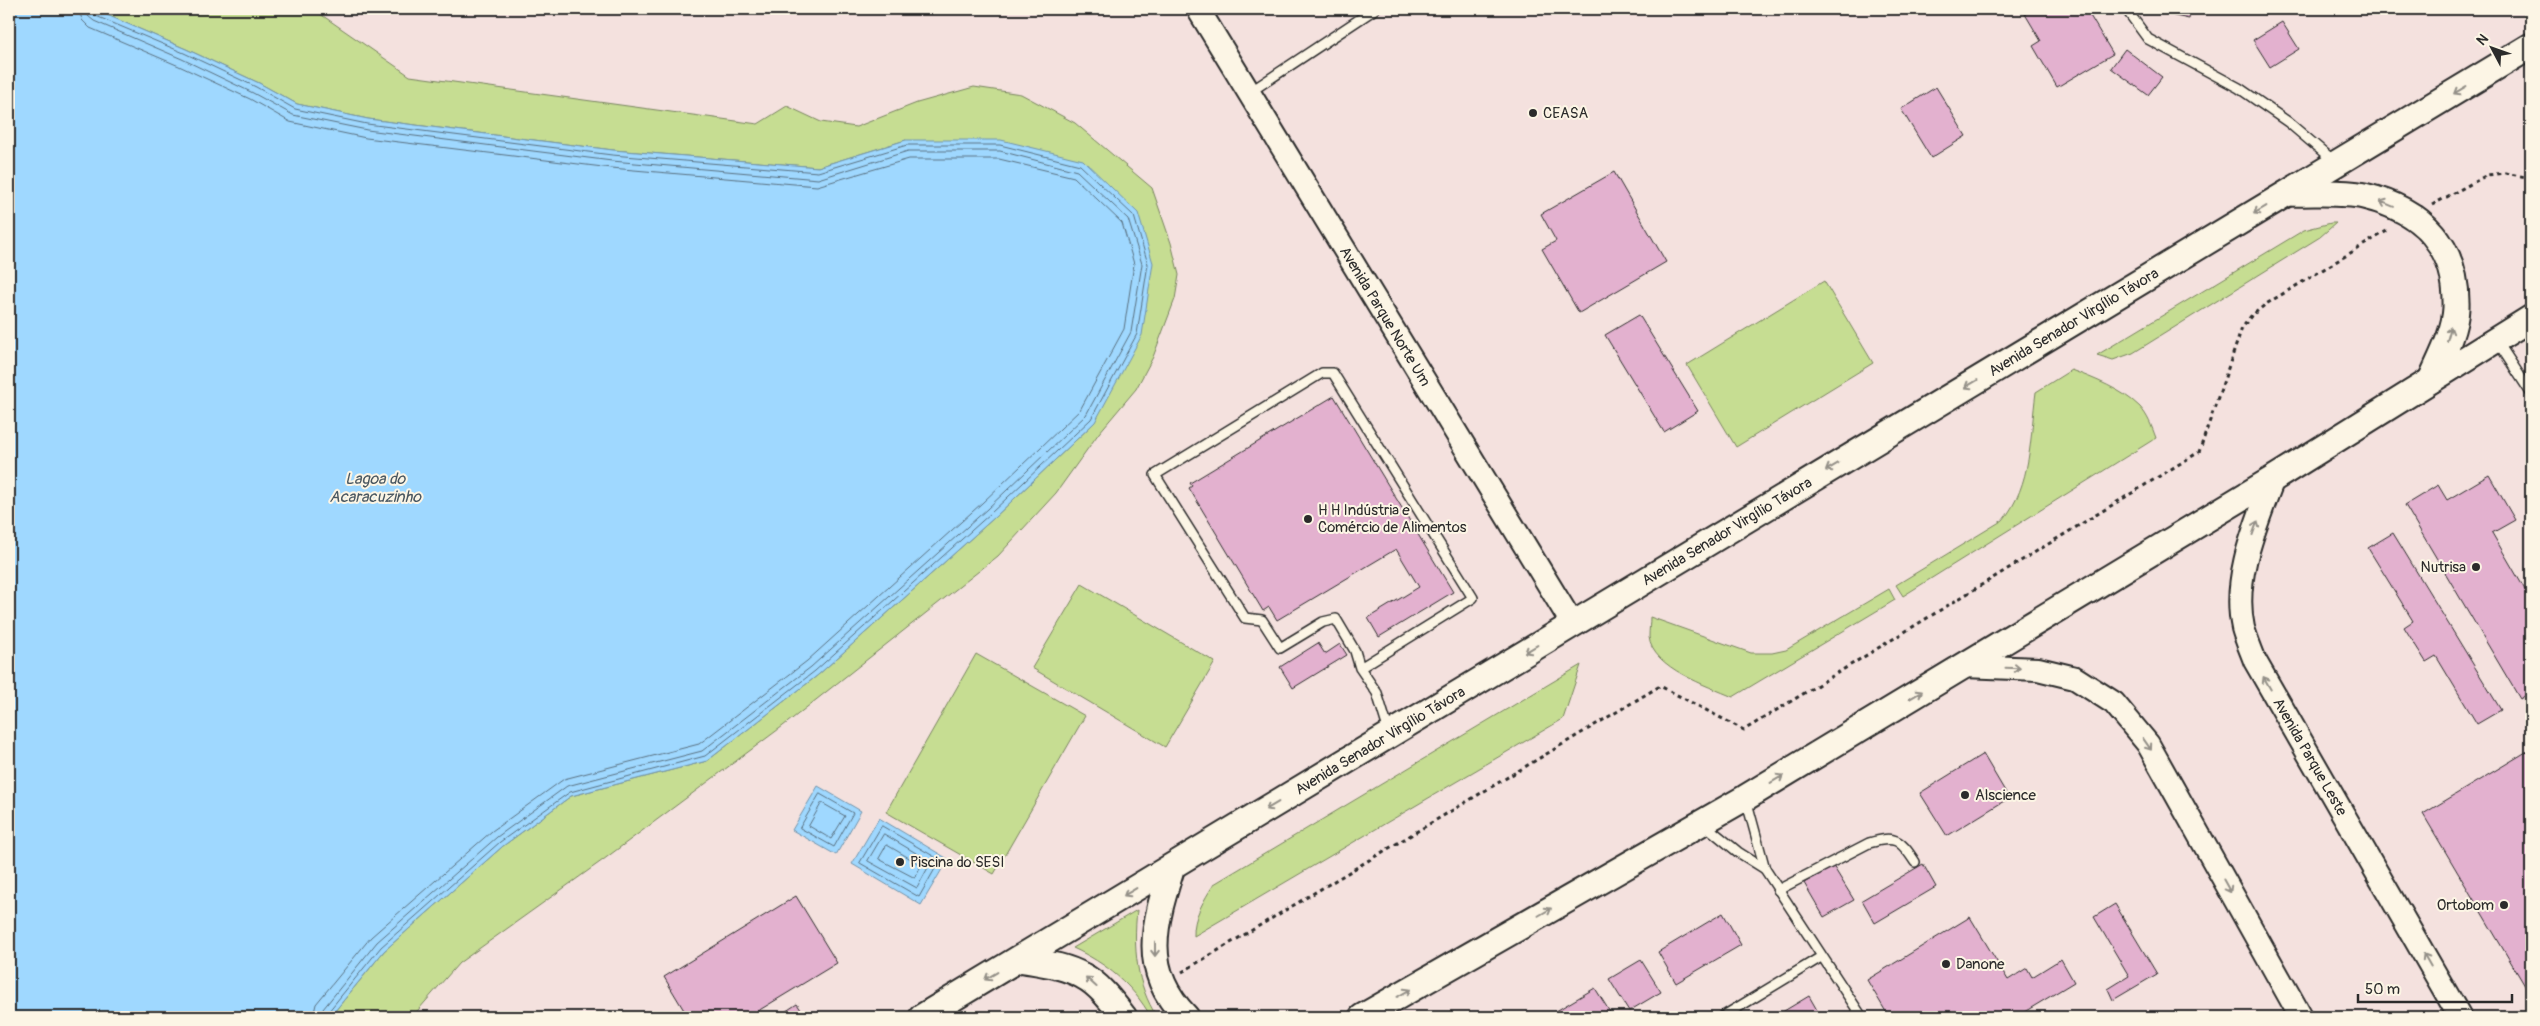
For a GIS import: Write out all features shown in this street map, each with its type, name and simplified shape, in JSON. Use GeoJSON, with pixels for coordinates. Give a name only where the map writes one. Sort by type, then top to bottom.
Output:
{"type":"FeatureCollection","features":[{"type":"Feature","properties":{"kind":"main road","name":"Avenida Senador Virgílio Távora"},"geometry":{"type":"LineString","coordinates":[[922,1017],[2531,46]]}},
{"type":"Feature","properties":{"kind":"main road"},"geometry":{"type":"LineString","coordinates":[[2288,193],[2362,196],[2386,203],[2413,216],[2430,229],[2445,250],[2454,274],[2456,309],[2448,339],[2431,380]]}},
{"type":"Feature","properties":{"kind":"main road"},"geometry":{"type":"LineString","coordinates":[[1362,1017],[1745,798],[2273,479],[2531,318]]}},
{"type":"Feature","properties":{"kind":"main road"},"geometry":{"type":"LineString","coordinates":[[1172,867],[1161,903],[1155,945],[1156,972],[1177,1008],[1186,1017]]}},
{"type":"Feature","properties":{"kind":"main road"},"geometry":{"type":"LineString","coordinates":[[1019,959],[1064,968],[1084,976],[1113,1002],[1124,1017]]}},
{"type":"Feature","properties":{"kind":"street","name":"Avenida Parque Norte Um"},"geometry":{"type":"LineString","coordinates":[[1198,9],[1572,623]]}},
{"type":"Feature","properties":{"kind":"street","name":"Avenida Parque Leste"},"geometry":{"type":"LineString","coordinates":[[2273,479],[2250,542],[2241,588],[2243,628],[2255,661],[2460,1017]]}},
{"type":"Feature","properties":{"kind":"street"},"geometry":{"type":"LineString","coordinates":[[1964,666],[2038,669],[2075,678],[2114,703],[2148,744],[2301,1017]]}},
{"type":"Feature","properties":{"kind":"lane"},"geometry":{"type":"LineString","coordinates":[[1249,92],[1375,9]]}},
{"type":"Feature","properties":{"kind":"lane"},"geometry":{"type":"LineString","coordinates":[[2126,9],[2148,40],[2239,88],[2288,122],[2337,164]]}},
{"type":"Feature","properties":{"kind":"lane"},"geometry":{"type":"LineString","coordinates":[[2496,340],[2531,393]]}},
{"type":"Feature","properties":{"kind":"lane"},"geometry":{"type":"LineString","coordinates":[[1360,668],[1473,598],[1333,373],[1322,373],[1155,475],[1245,618],[1262,620],[1280,648],[1323,622],[1336,619],[1355,652],[1360,668],[1377,693],[1390,734]]}},
{"type":"Feature","properties":{"kind":"lane"},"geometry":{"type":"LineString","coordinates":[[1745,798],[1765,869],[1862,1017]]}},
{"type":"Feature","properties":{"kind":"lane"},"geometry":{"type":"LineString","coordinates":[[1702,822],[1738,852],[1765,869]]}},
{"type":"Feature","properties":{"kind":"lane"},"geometry":{"type":"LineString","coordinates":[[1778,890],[1869,842],[1883,838],[1893,838],[1899,842],[1914,862]]}},
{"type":"Feature","properties":{"kind":"lane"},"geometry":{"type":"LineString","coordinates":[[1722,1017],[1821,957]]}},
{"type":"Feature","properties":{"kind":"path"},"geometry":{"type":"LineString","coordinates":[[1162,983],[1660,686],[1744,730],[2199,452],[2242,328],[2251,316],[2266,304],[2413,216],[2487,175],[2505,173],[2531,178]]}},
{"type":"Feature","properties":{"kind":"shaded area"},"geometry":{"type":"Polygon","coordinates":[[[9,9],[2531,9],[2531,1017],[9,1017],[9,9]]]}},
{"type":"Feature","properties":{"kind":"green space"},"geometry":{"type":"Polygon","coordinates":[[[93,9],[313,9],[410,76],[758,124],[787,106],[821,122],[856,127],[917,103],[974,87],[1021,94],[1075,123],[1152,188],[1171,243],[1179,275],[1175,299],[1153,357],[1136,389],[1099,433],[1056,493],[998,556],[783,726],[603,860],[459,963],[412,1017],[330,1017],[384,951],[503,846],[571,796],[707,761],[818,675],[995,517],[1095,422],[906,140],[818,167],[613,150],[368,119],[297,104],[259,83],[186,49],[93,9]]]}},
{"type":"Feature","properties":{"kind":"green space"},"geometry":{"type":"Polygon","coordinates":[[[2336,223],[2320,237],[2133,353],[2113,360],[2097,355],[2304,230],[2336,223]]]}},
{"type":"Feature","properties":{"kind":"green space"},"geometry":{"type":"Polygon","coordinates":[[[1824,281],[1873,363],[1736,447],[1687,365],[1824,281]]]}},
{"type":"Feature","properties":{"kind":"green space"},"geometry":{"type":"Polygon","coordinates":[[[2071,370],[2107,385],[2133,401],[2145,414],[2156,438],[1903,596],[1896,585],[2003,520],[2020,491],[2025,476],[2031,443],[2036,392],[2071,370]]]}},
{"type":"Feature","properties":{"kind":"green space"},"geometry":{"type":"Polygon","coordinates":[[[1082,584],[1215,662],[1165,747],[1032,668],[1082,584]]]}},
{"type":"Feature","properties":{"kind":"green space"},"geometry":{"type":"Polygon","coordinates":[[[1889,589],[1895,600],[1733,697],[1670,667],[1652,648],[1649,637],[1650,617],[1751,653],[1772,653],[1786,650],[1889,589]]]}},
{"type":"Feature","properties":{"kind":"green space"},"geometry":{"type":"Polygon","coordinates":[[[976,654],[1085,716],[994,874],[886,812],[976,654]]]}},
{"type":"Feature","properties":{"kind":"green space"},"geometry":{"type":"Polygon","coordinates":[[[1581,665],[1563,719],[1194,936],[1197,915],[1214,884],[1581,665]]]}},
{"type":"Feature","properties":{"kind":"green space"},"geometry":{"type":"Polygon","coordinates":[[[1137,910],[1135,938],[1140,979],[1144,992],[1157,1017],[1151,1017],[1136,995],[1118,976],[1097,961],[1073,948],[1137,910]]]}},
{"type":"Feature","properties":{"kind":"water","name":"Lagoa do Acaracuzinho"},"geometry":{"type":"Polygon","coordinates":[[[9,9],[93,9],[186,49],[259,83],[297,104],[368,119],[613,150],[818,167],[906,140],[1001,140],[1083,160],[1138,213],[1153,263],[1142,335],[1095,422],[995,517],[818,675],[707,761],[571,796],[503,846],[384,951],[330,1017],[9,1017],[9,9]]]}},
{"type":"Feature","properties":{"kind":"water"},"geometry":{"type":"Polygon","coordinates":[[[818,786],[861,811],[836,855],[792,830],[818,786]]]}},
{"type":"Feature","properties":{"kind":"water","name":"Piscina do SESI"},"geometry":{"type":"Polygon","coordinates":[[[879,818],[948,859],[921,905],[852,864],[879,818]]]}},
{"type":"Feature","properties":{"kind":"building"},"geometry":{"type":"Polygon","coordinates":[[[2022,9],[2086,9],[2113,54],[2057,87],[2033,46],[2041,41],[2022,9]]]}},
{"type":"Feature","properties":{"kind":"building"},"geometry":{"type":"Polygon","coordinates":[[[2156,9],[2191,9],[2189,19],[2156,12],[2156,9]]]}},
{"type":"Feature","properties":{"kind":"building"},"geometry":{"type":"Polygon","coordinates":[[[2282,22],[2299,49],[2270,67],[2253,40],[2282,22]]]}},
{"type":"Feature","properties":{"kind":"building"},"geometry":{"type":"Polygon","coordinates":[[[2125,49],[2162,77],[2148,95],[2111,68],[2125,49]]]}},
{"type":"Feature","properties":{"kind":"building"},"geometry":{"type":"Polygon","coordinates":[[[1936,87],[1966,136],[1931,158],[1901,109],[1936,87]]]}},
{"type":"Feature","properties":{"kind":"building"},"geometry":{"type":"Polygon","coordinates":[[[1614,172],[1666,262],[1579,313],[1542,249],[1556,241],[1541,214],[1614,172]]]}},
{"type":"Feature","properties":{"kind":"building"},"geometry":{"type":"Polygon","coordinates":[[[1639,315],[1698,411],[1664,432],[1605,335],[1639,315]]]}},
{"type":"Feature","properties":{"kind":"building","name":"H H Indústria e Comércio de Alimentos"},"geometry":{"type":"Polygon","coordinates":[[[1334,396],[1453,592],[1379,637],[1368,618],[1419,587],[1396,549],[1277,620],[1269,607],[1263,611],[1189,488],[1192,486],[1190,483],[1334,396]]]}},
{"type":"Feature","properties":{"kind":"building","name":"Nutrisa"},"geometry":{"type":"Polygon","coordinates":[[[2489,475],[2515,520],[2492,533],[2531,600],[2531,692],[2520,699],[2405,505],[2438,485],[2447,500],[2489,475]]]}},
{"type":"Feature","properties":{"kind":"building","name":"Nutrisa"},"geometry":{"type":"Polygon","coordinates":[[[2393,533],[2501,710],[2477,724],[2436,656],[2426,662],[2404,627],[2413,621],[2368,548],[2393,533]]]}},
{"type":"Feature","properties":{"kind":"building"},"geometry":{"type":"Polygon","coordinates":[[[1318,643],[1325,654],[1340,644],[1347,655],[1293,688],[1280,667],[1318,643]]]}},
{"type":"Feature","properties":{"kind":"building","name":"Ortobom"},"geometry":{"type":"Polygon","coordinates":[[[2531,749],[2531,996],[2423,814],[2531,749]]]}},
{"type":"Feature","properties":{"kind":"building","name":"Alscience"},"geometry":{"type":"Polygon","coordinates":[[[1983,754],[2009,798],[1947,836],[1920,793],[1983,754]]]}},
{"type":"Feature","properties":{"kind":"building"},"geometry":{"type":"Polygon","coordinates":[[[1923,864],[1936,887],[1875,923],[1862,900],[1923,864]]]}},
{"type":"Feature","properties":{"kind":"building"},"geometry":{"type":"Polygon","coordinates":[[[1833,866],[1854,900],[1824,917],[1804,883],[1833,866]]]}},
{"type":"Feature","properties":{"kind":"building"},"geometry":{"type":"Polygon","coordinates":[[[796,896],[837,963],[748,1017],[688,1017],[664,977],[796,896]]]}},
{"type":"Feature","properties":{"kind":"building"},"geometry":{"type":"Polygon","coordinates":[[[2115,904],[2157,974],[2113,1000],[2108,989],[2129,976],[2094,917],[2115,904]]]}},
{"type":"Feature","properties":{"kind":"building"},"geometry":{"type":"Polygon","coordinates":[[[1723,913],[1741,945],[1676,983],[1658,952],[1723,913]]]}},
{"type":"Feature","properties":{"kind":"building","name":"Danone"},"geometry":{"type":"Polygon","coordinates":[[[1970,917],[2008,980],[2027,968],[2032,977],[2061,959],[2074,982],[2016,1017],[1987,1017],[1985,1014],[1980,1017],[1889,1017],[1867,980],[1970,917]]]}},
{"type":"Feature","properties":{"kind":"building"},"geometry":{"type":"Polygon","coordinates":[[[1641,960],[1661,992],[1629,1011],[1609,979],[1641,960]]]}},
{"type":"Feature","properties":{"kind":"building"},"geometry":{"type":"Polygon","coordinates":[[[1595,988],[1613,1017],[1546,1017],[1595,988]]]}},
{"type":"Feature","properties":{"kind":"building"},"geometry":{"type":"Polygon","coordinates":[[[1809,996],[1821,1017],[1774,1017],[1809,996]]]}},
{"type":"Feature","properties":{"kind":"building"},"geometry":{"type":"Polygon","coordinates":[[[797,1004],[806,1017],[777,1017],[797,1004]]]}},
{"type":"Feature","properties":{"kind":"place","name":"CEASA"},"geometry":{"type":"Point","coordinates":[1533,113]}},
{"type":"Feature","properties":{"kind":"place","name":"H H Indústria e Comércio de Alimentos"},"geometry":{"type":"Point","coordinates":[1308,519]}},
{"type":"Feature","properties":{"kind":"place","name":"Nutrisa"},"geometry":{"type":"Point","coordinates":[2476,567]}},
{"type":"Feature","properties":{"kind":"place","name":"Alscience"},"geometry":{"type":"Point","coordinates":[1965,795]}},
{"type":"Feature","properties":{"kind":"place","name":"Piscina do SESI"},"geometry":{"type":"Point","coordinates":[900,862]}},
{"type":"Feature","properties":{"kind":"place","name":"Ortobom"},"geometry":{"type":"Point","coordinates":[2504,905]}},
{"type":"Feature","properties":{"kind":"place","name":"Danone"},"geometry":{"type":"Point","coordinates":[1946,964]}}]}
